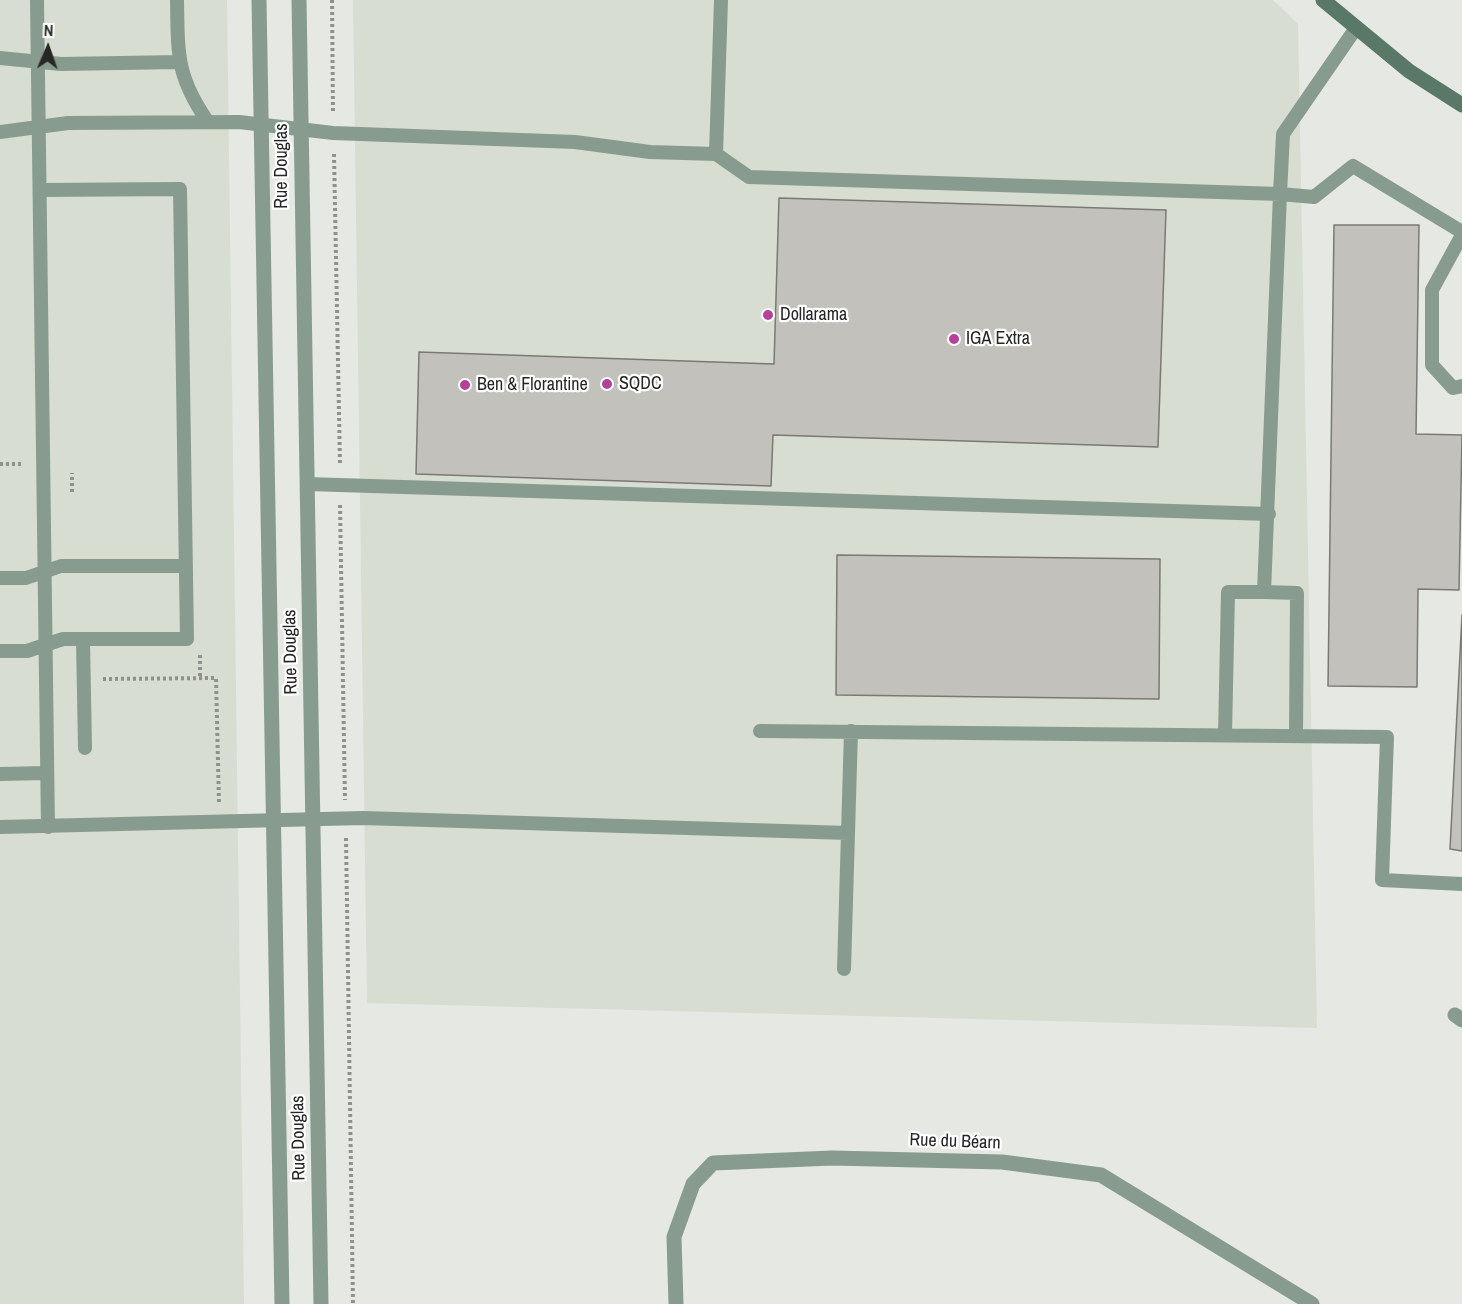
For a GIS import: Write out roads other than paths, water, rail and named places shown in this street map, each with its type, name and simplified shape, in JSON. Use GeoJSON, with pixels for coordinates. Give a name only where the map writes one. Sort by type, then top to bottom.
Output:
{"type":"FeatureCollection","features":[{"type":"Feature","properties":{"kind":"street","name":"Rue Douglas"},"geometry":{"type":"LineString","coordinates":[[259,0],[282,1304]]}},
{"type":"Feature","properties":{"kind":"street","name":"Rue Douglas"},"geometry":{"type":"LineString","coordinates":[[298,0],[321,1304]]}},
{"type":"Feature","properties":{"kind":"street"},"geometry":{"type":"LineString","coordinates":[[1323,0],[1409,71],[1462,105]]}},
{"type":"Feature","properties":{"kind":"street","name":"Rue du Béarn"},"geometry":{"type":"LineString","coordinates":[[676,1304],[674,1237],[693,1184],[713,1163],[832,1158],[1002,1162],[1101,1175],[1311,1304]]}},
{"type":"Feature","properties":{"kind":"lane"},"geometry":{"type":"LineString","coordinates":[[37,0],[48,827]]}},
{"type":"Feature","properties":{"kind":"lane"},"geometry":{"type":"LineString","coordinates":[[177,0],[178,62],[186,86],[208,122]]}},
{"type":"Feature","properties":{"kind":"lane"},"geometry":{"type":"LineString","coordinates":[[716,154],[721,0]]}},
{"type":"Feature","properties":{"kind":"lane"},"geometry":{"type":"LineString","coordinates":[[1264,592],[1283,134],[1356,28]]}},
{"type":"Feature","properties":{"kind":"lane"},"geometry":{"type":"LineString","coordinates":[[0,58],[61,64],[178,62]]}},
{"type":"Feature","properties":{"kind":"lane"},"geometry":{"type":"LineString","coordinates":[[0,132],[68,123],[239,122],[302,129],[574,142],[650,152],[716,154],[749,177],[1314,197],[1353,165],[1462,233],[1432,290],[1432,365],[1453,388],[1462,386]]}},
{"type":"Feature","properties":{"kind":"lane"},"geometry":{"type":"LineString","coordinates":[[0,651],[27,651],[63,639],[187,639],[180,189],[40,190]]}},
{"type":"Feature","properties":{"kind":"lane"},"geometry":{"type":"LineString","coordinates":[[307,484],[1269,514]]}},
{"type":"Feature","properties":{"kind":"lane"},"geometry":{"type":"LineString","coordinates":[[0,578],[26,578],[61,566],[186,566]]}},
{"type":"Feature","properties":{"kind":"lane"},"geometry":{"type":"LineString","coordinates":[[1225,735],[1228,592],[1264,592],[1297,593],[1296,736]]}},
{"type":"Feature","properties":{"kind":"lane"},"geometry":{"type":"LineString","coordinates":[[83,640],[85,748]]}},
{"type":"Feature","properties":{"kind":"lane"},"geometry":{"type":"LineString","coordinates":[[760,730],[1387,737],[1382,880],[1462,884]]}},
{"type":"Feature","properties":{"kind":"lane"},"geometry":{"type":"LineString","coordinates":[[844,969],[851,731]]}},
{"type":"Feature","properties":{"kind":"lane"},"geometry":{"type":"LineString","coordinates":[[0,774],[47,773]]}},
{"type":"Feature","properties":{"kind":"lane"},"geometry":{"type":"LineString","coordinates":[[0,827],[363,818],[848,833]]}},
{"type":"Feature","properties":{"kind":"place","name":"Dollarama"},"geometry":{"type":"Point","coordinates":[768,315]}},
{"type":"Feature","properties":{"kind":"place","name":"IGA Extra"},"geometry":{"type":"Point","coordinates":[954,339]}},
{"type":"Feature","properties":{"kind":"place","name":"SQDC"},"geometry":{"type":"Point","coordinates":[607,384]}},
{"type":"Feature","properties":{"kind":"place","name":"Ben & Florantine"},"geometry":{"type":"Point","coordinates":[465,385]}}]}
